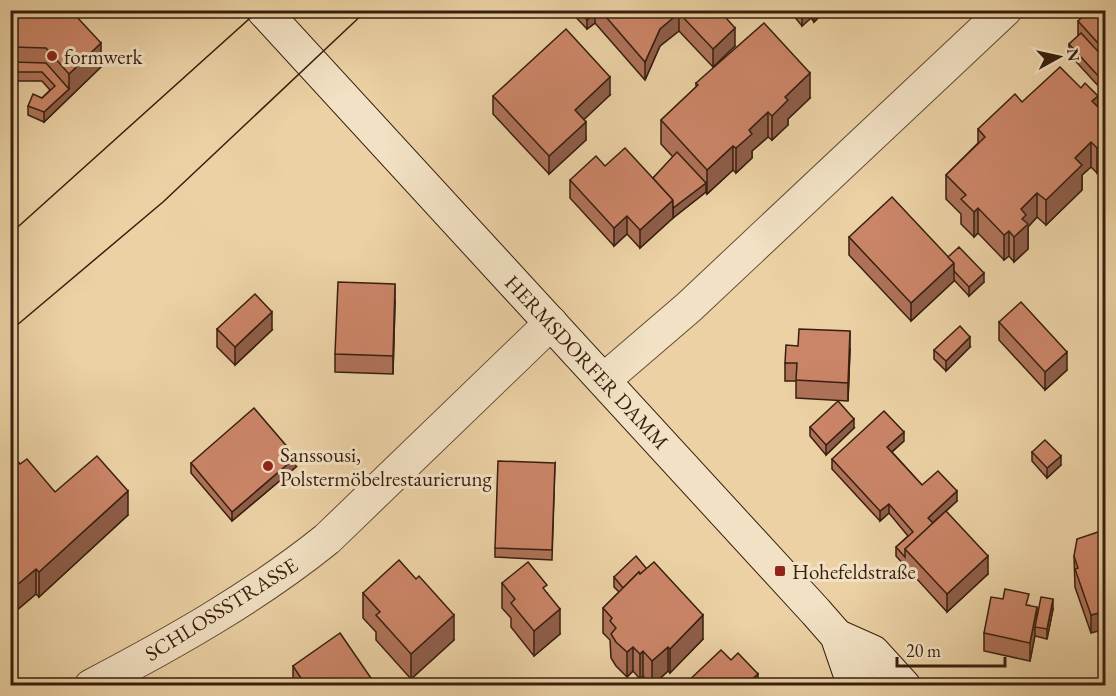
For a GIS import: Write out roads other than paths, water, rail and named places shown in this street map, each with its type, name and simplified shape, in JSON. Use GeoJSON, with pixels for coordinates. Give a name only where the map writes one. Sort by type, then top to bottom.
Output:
{"type":"FeatureCollection","features":[{"type":"Feature","properties":{"kind":"street","name":"HERMSDORFER DAMM"},"geometry":{"type":"LineString","coordinates":[[263,10],[837,636],[850,674],[860,686]]}},
{"type":"Feature","properties":{"kind":"street"},"geometry":{"type":"LineString","coordinates":[[604,380],[689,307],[1005,10]]}},
{"type":"Feature","properties":{"kind":"street","name":"SCHLOSSSTRASSE"},"geometry":{"type":"LineString","coordinates":[[91,686],[258,591],[293,567],[327,539],[551,323]]}},
{"type":"Feature","properties":{"kind":"street","name":"HERMSDORFER DAMM"},"geometry":{"type":"LineString","coordinates":[[837,636],[873,652],[904,686]]}},
{"type":"Feature","properties":{"kind":"tram line"},"geometry":{"type":"LineString","coordinates":[[10,234],[259,10]]}},
{"type":"Feature","properties":{"kind":"tram line"},"geometry":{"type":"LineString","coordinates":[[10,331],[163,202],[367,10]]}},
{"type":"Feature","properties":{"kind":"place","name":"formwerk"},"geometry":{"type":"Point","coordinates":[52,56]}},
{"type":"Feature","properties":{"kind":"place","name":"Sanssousi, Polstermöbelrestaurierung"},"geometry":{"type":"Point","coordinates":[268,466]}},
{"type":"Feature","properties":{"kind":"place","name":"Hohefeldstraße"},"geometry":{"type":"Point","coordinates":[780,571]}}]}
